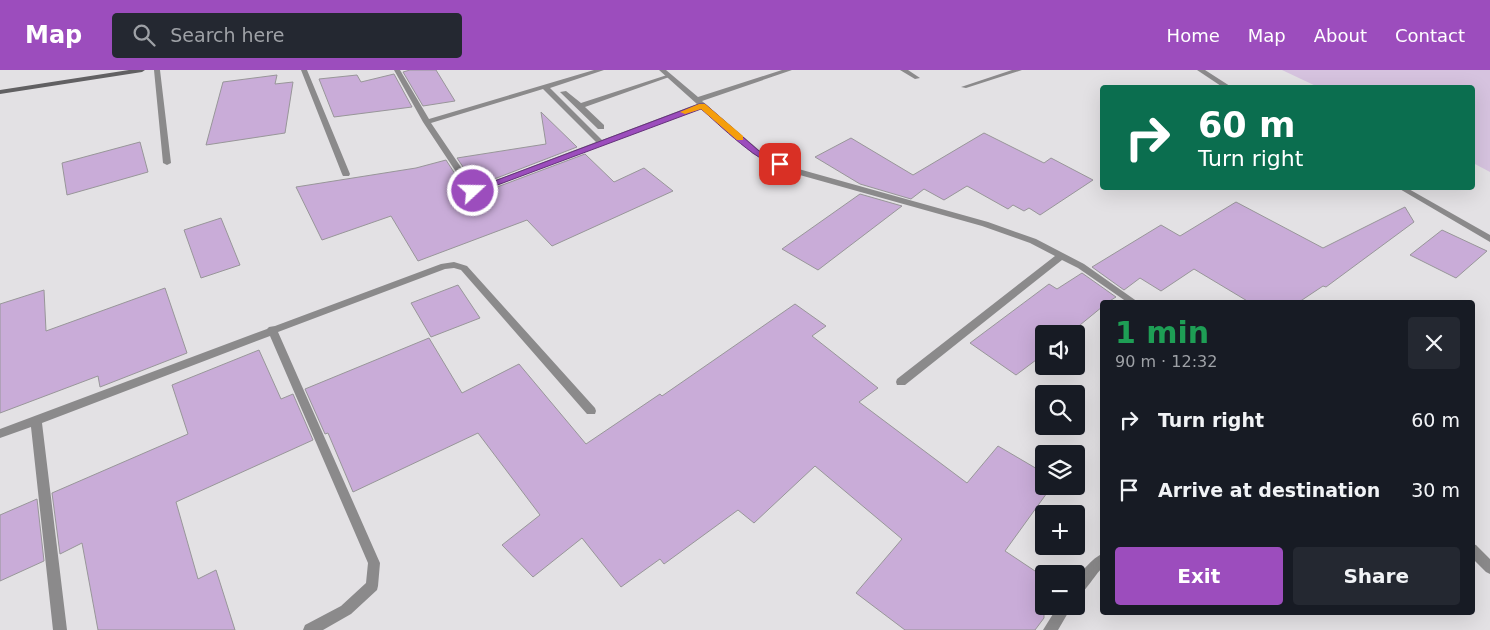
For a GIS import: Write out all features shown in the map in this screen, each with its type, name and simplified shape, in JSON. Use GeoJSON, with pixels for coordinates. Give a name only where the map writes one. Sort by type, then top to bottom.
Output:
{"type":"FeatureCollection","features":[{"type":"Feature","properties":{"kind":"main road"},"geometry":{"type":"LineString","coordinates":[[0,92],[142,70]]}},
{"type":"Feature","properties":{"kind":"street"},"geometry":{"type":"LineString","coordinates":[[157,70],[167,163]]}},
{"type":"Feature","properties":{"kind":"street"},"geometry":{"type":"LineString","coordinates":[[304,70],[346,174]]}},
{"type":"Feature","properties":{"kind":"street"},"geometry":{"type":"LineString","coordinates":[[427,122],[601,70]]}},
{"type":"Feature","properties":{"kind":"street"},"geometry":{"type":"LineString","coordinates":[[662,70],[756,152],[792,170],[985,224],[1033,241],[1081,266],[1130,300]]}},
{"type":"Feature","properties":{"kind":"street"},"geometry":{"type":"LineString","coordinates":[[397,71],[427,122],[473,191],[789,70]]}},
{"type":"Feature","properties":{"kind":"street"},"geometry":{"type":"LineString","coordinates":[[904,70],[917,78]]}},
{"type":"Feature","properties":{"kind":"street"},"geometry":{"type":"LineString","coordinates":[[964,87],[1019,70]]}},
{"type":"Feature","properties":{"kind":"street"},"geometry":{"type":"LineString","coordinates":[[1200,70],[1225,85]]}},
{"type":"Feature","properties":{"kind":"street"},"geometry":{"type":"LineString","coordinates":[[580,106],[669,76]]}},
{"type":"Feature","properties":{"kind":"street"},"geometry":{"type":"LineString","coordinates":[[545,87],[600,142]]}},
{"type":"Feature","properties":{"kind":"street"},"geometry":{"type":"LineString","coordinates":[[564,92],[602,128]]}},
{"type":"Feature","properties":{"kind":"street"},"geometry":{"type":"LineString","coordinates":[[1405,190],[1490,239]]}},
{"type":"Feature","properties":{"kind":"street"},"geometry":{"type":"LineString","coordinates":[[900,382],[1062,256]]}},
{"type":"Feature","properties":{"kind":"street"},"geometry":{"type":"LineString","coordinates":[[0,434],[272,329],[444,266],[454,265],[464,268],[591,411]]}},
{"type":"Feature","properties":{"kind":"street"},"geometry":{"type":"LineString","coordinates":[[272,329],[374,563],[372,586],[346,610],[310,630]]}},
{"type":"Feature","properties":{"kind":"street"},"geometry":{"type":"LineString","coordinates":[[36,420],[60,630]]}},
{"type":"Feature","properties":{"kind":"street"},"geometry":{"type":"LineString","coordinates":[[1475,552],[1490,568]]}},
{"type":"Feature","properties":{"kind":"street"},"geometry":{"type":"LineString","coordinates":[[1085,579],[1100,562]]}},
{"type":"Feature","properties":{"kind":"street"},"geometry":{"type":"LineString","coordinates":[[1050,630],[1060,615]]}},
{"type":"Feature","properties":{"kind":"shaded area"},"geometry":{"type":"Polygon","coordinates":[[[1282,70],[1490,70],[1490,172],[1475,164],[1475,85],[1314,85],[1282,70]]]}},
{"type":"Feature","properties":{"kind":"building"},"geometry":{"type":"Polygon","coordinates":[[[410,70],[436,70],[455,101],[423,106],[403,72],[410,70]]]}},
{"type":"Feature","properties":{"kind":"building"},"geometry":{"type":"Polygon","coordinates":[[[394,74],[412,107],[334,117],[319,79],[357,75],[361,82],[394,74]]]}},
{"type":"Feature","properties":{"kind":"building"},"geometry":{"type":"Polygon","coordinates":[[[277,75],[275,84],[293,82],[285,133],[206,145],[223,82],[277,75]]]}},
{"type":"Feature","properties":{"kind":"building"},"geometry":{"type":"Polygon","coordinates":[[[541,112],[577,147],[476,186],[457,158],[546,144],[541,112]]]}},
{"type":"Feature","properties":{"kind":"building"},"geometry":{"type":"Polygon","coordinates":[[[984,133],[1044,163],[1051,158],[1093,180],[1040,215],[1029,208],[1024,211],[1013,205],[1008,209],[967,186],[944,200],[924,189],[911,199],[860,184],[815,157],[851,138],[913,175],[984,133]]]}},
{"type":"Feature","properties":{"kind":"building"},"geometry":{"type":"Polygon","coordinates":[[[140,142],[148,172],[67,195],[62,163],[140,142]]]}},
{"type":"Feature","properties":{"kind":"building"},"geometry":{"type":"Polygon","coordinates":[[[585,154],[614,182],[644,168],[673,191],[552,246],[527,220],[418,261],[391,216],[322,240],[296,187],[416,168],[446,160],[468,194],[476,195],[585,154]]]}},
{"type":"Feature","properties":{"kind":"building"},"geometry":{"type":"Polygon","coordinates":[[[860,194],[902,206],[818,270],[782,249],[860,194]]]}},
{"type":"Feature","properties":{"kind":"building"},"geometry":{"type":"Polygon","coordinates":[[[1236,202],[1323,248],[1405,207],[1414,222],[1326,287],[1323,286],[1302,300],[1246,300],[1194,269],[1161,291],[1140,278],[1124,290],[1092,267],[1161,225],[1180,236],[1236,202]]]}},
{"type":"Feature","properties":{"kind":"building"},"geometry":{"type":"Polygon","coordinates":[[[221,218],[240,265],[201,278],[184,230],[221,218]]]}},
{"type":"Feature","properties":{"kind":"building"},"geometry":{"type":"Polygon","coordinates":[[[1442,230],[1487,251],[1456,278],[1410,255],[1442,230]]]}},
{"type":"Feature","properties":{"kind":"building"},"geometry":{"type":"Polygon","coordinates":[[[1082,273],[1116,297],[1111,300],[1100,300],[1100,309],[1080,325],[1035,325],[1035,361],[1016,375],[970,343],[1049,284],[1057,289],[1082,273]]]}},
{"type":"Feature","properties":{"kind":"building"},"geometry":{"type":"Polygon","coordinates":[[[458,285],[480,318],[431,337],[411,303],[458,285]]]}},
{"type":"Feature","properties":{"kind":"building"},"geometry":{"type":"Polygon","coordinates":[[[165,288],[187,353],[100,387],[98,376],[0,413],[0,304],[44,290],[46,331],[165,288]]]}},
{"type":"Feature","properties":{"kind":"building"},"geometry":{"type":"Polygon","coordinates":[[[795,304],[826,326],[812,336],[878,388],[859,402],[967,483],[998,446],[1035,468],[1035,495],[1045,495],[1038,505],[1035,505],[1035,510],[1005,551],[1035,571],[1035,615],[1044,615],[1044,618],[1035,630],[905,630],[856,593],[902,539],[815,466],[754,523],[738,510],[664,564],[660,559],[621,587],[582,538],[533,577],[502,545],[540,515],[478,433],[353,492],[328,433],[325,434],[305,389],[429,338],[462,393],[519,364],[586,444],[660,394],[662,396],[795,304]]]}},
{"type":"Feature","properties":{"kind":"building"},"geometry":{"type":"Polygon","coordinates":[[[259,350],[281,399],[293,394],[313,440],[176,502],[198,579],[216,570],[235,630],[98,630],[82,543],[60,554],[52,493],[188,434],[172,385],[259,350]]]}},
{"type":"Feature","properties":{"kind":"building"},"geometry":{"type":"Polygon","coordinates":[[[37,499],[44,561],[0,581],[0,515],[37,499]]]}},
{"type":"Feature","properties":{"kind":"slow traffic"},"geometry":{"type":"LineString","coordinates":[[685,112],[702,106],[740,138]]}},
{"type":"Feature","properties":{"kind":"route"},"geometry":{"type":"LineString","coordinates":[[473,191],[600,142],[702,106],[756,152],[780,164]]}}]}
